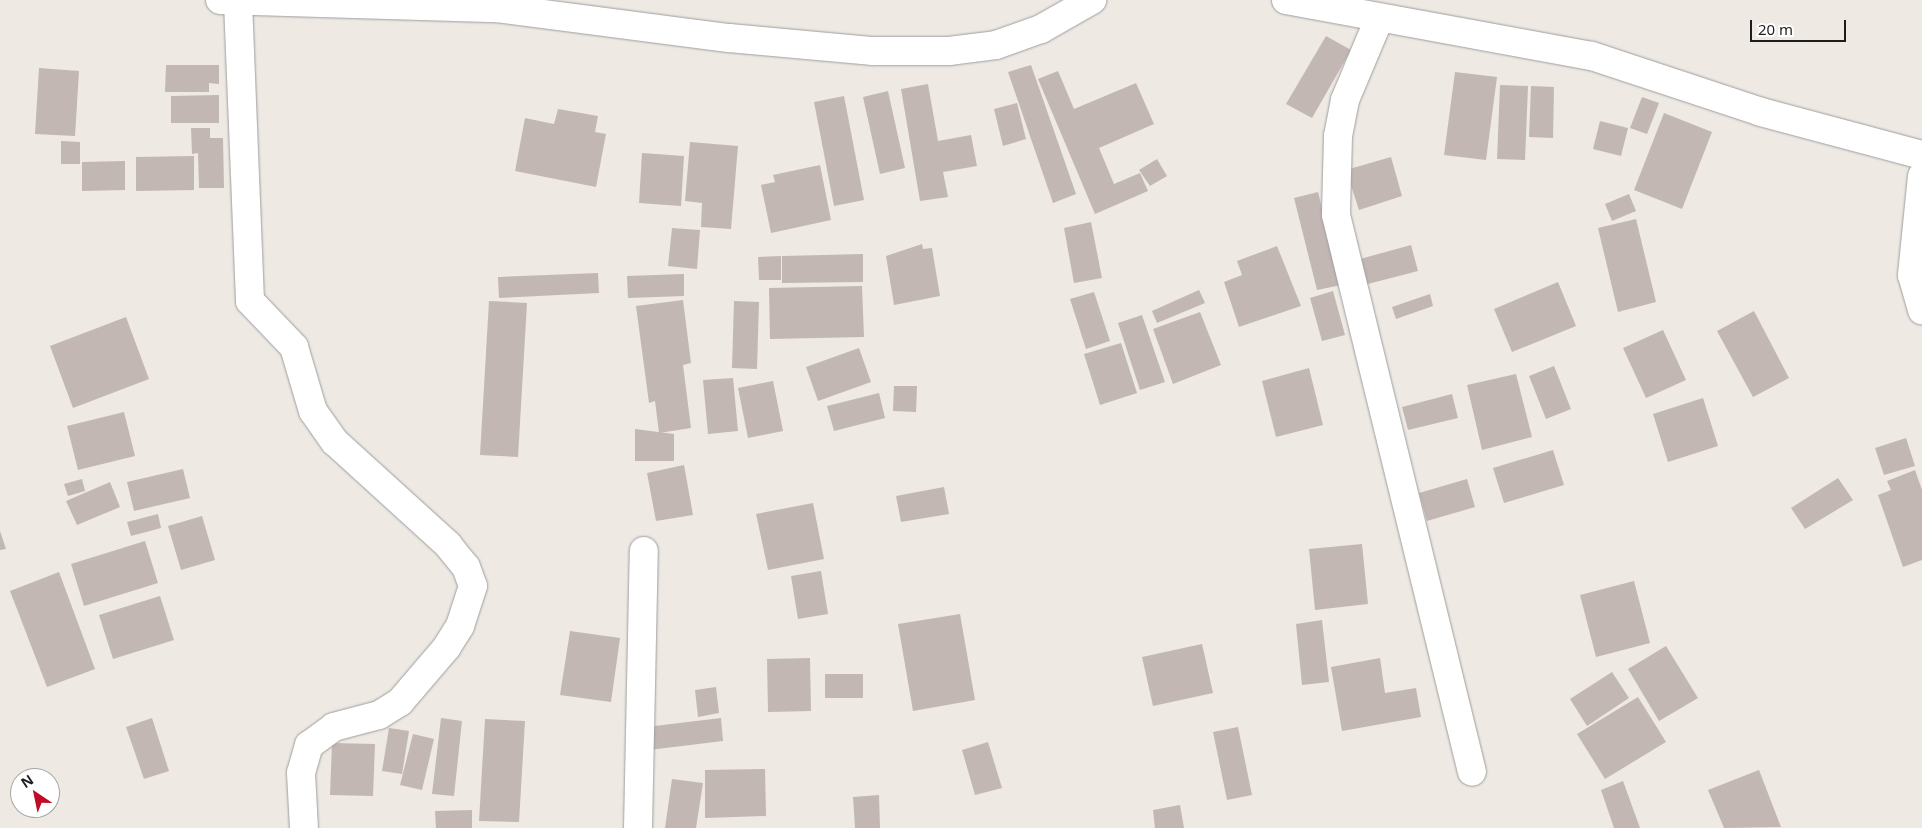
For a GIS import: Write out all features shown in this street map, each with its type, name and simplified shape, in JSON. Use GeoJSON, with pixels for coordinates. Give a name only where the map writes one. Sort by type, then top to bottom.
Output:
{"type":"FeatureCollection","features":[{"type":"Feature","properties":{"kind":"street"},"geometry":{"type":"LineString","coordinates":[[304,828],[301,773],[309,745],[334,727],[379,715],[400,702],[456,633],[473,586],[466,567],[448,545],[335,442],[313,411],[294,347],[250,301],[228,1],[497,8],[729,38],[902,51],[996,45],[1040,29],[1092,0]]}},
{"type":"Feature","properties":{"kind":"street"},"geometry":{"type":"LineString","coordinates":[[1286,0],[1379,19],[1592,56],[1761,112],[1922,155]]}},
{"type":"Feature","properties":{"kind":"street"},"geometry":{"type":"LineString","coordinates":[[1379,19],[1345,100],[1338,136],[1336,215],[1472,772]]}},
{"type":"Feature","properties":{"kind":"street"},"geometry":{"type":"LineString","coordinates":[[1922,176],[1912,275],[1922,310]]}},
{"type":"Feature","properties":{"kind":"street"},"geometry":{"type":"LineString","coordinates":[[638,828],[644,551]]}},
{"type":"Feature","properties":{"kind":"building"},"geometry":{"type":"Polygon","coordinates":[[[1326,36],[1351,50],[1312,118],[1286,104],[1326,36]]]}},
{"type":"Feature","properties":{"kind":"building"},"geometry":{"type":"Polygon","coordinates":[[[166,65],[219,65],[219,84],[209,83],[209,92],[165,92],[166,65]]]}},
{"type":"Feature","properties":{"kind":"building"},"geometry":{"type":"Polygon","coordinates":[[[1031,65],[1076,194],[1053,203],[1008,72],[1031,65]]]}},
{"type":"Feature","properties":{"kind":"building"},"geometry":{"type":"Polygon","coordinates":[[[39,68],[79,71],[75,136],[35,134],[39,68]]]}},
{"type":"Feature","properties":{"kind":"building"},"geometry":{"type":"Polygon","coordinates":[[[1058,71],[1074,109],[1136,83],[1154,124],[1099,148],[1114,184],[1140,173],[1148,191],[1095,214],[1038,79],[1058,71]]]}},
{"type":"Feature","properties":{"kind":"building"},"geometry":{"type":"Polygon","coordinates":[[[1455,72],[1497,77],[1486,160],[1444,155],[1455,72]]]}},
{"type":"Feature","properties":{"kind":"building"},"geometry":{"type":"Polygon","coordinates":[[[928,84],[938,141],[971,135],[977,166],[943,172],[948,197],[920,201],[901,89],[928,84]]]}},
{"type":"Feature","properties":{"kind":"building"},"geometry":{"type":"Polygon","coordinates":[[[1500,85],[1528,86],[1525,160],[1497,159],[1500,85]]]}},
{"type":"Feature","properties":{"kind":"building"},"geometry":{"type":"Polygon","coordinates":[[[1531,86],[1554,87],[1553,138],[1529,137],[1531,86]]]}},
{"type":"Feature","properties":{"kind":"building"},"geometry":{"type":"Polygon","coordinates":[[[888,91],[905,168],[880,174],[863,97],[888,91]]]}},
{"type":"Feature","properties":{"kind":"building"},"geometry":{"type":"Polygon","coordinates":[[[219,95],[219,123],[171,123],[171,96],[219,95]]]}},
{"type":"Feature","properties":{"kind":"building"},"geometry":{"type":"Polygon","coordinates":[[[844,96],[864,200],[834,206],[814,102],[844,96]]]}},
{"type":"Feature","properties":{"kind":"building"},"geometry":{"type":"Polygon","coordinates":[[[1642,97],[1659,103],[1647,134],[1630,128],[1642,97]]]}},
{"type":"Feature","properties":{"kind":"building"},"geometry":{"type":"Polygon","coordinates":[[[1017,103],[1026,139],[1003,146],[994,109],[1017,103]]]}},
{"type":"Feature","properties":{"kind":"building"},"geometry":{"type":"Polygon","coordinates":[[[558,109],[598,116],[595,132],[606,134],[596,187],[515,171],[525,118],[554,124],[558,109]]]}},
{"type":"Feature","properties":{"kind":"building"},"geometry":{"type":"Polygon","coordinates":[[[1664,113],[1712,132],[1682,209],[1634,190],[1664,113]]]}},
{"type":"Feature","properties":{"kind":"building"},"geometry":{"type":"Polygon","coordinates":[[[1600,121],[1628,128],[1621,156],[1593,149],[1600,121]]]}},
{"type":"Feature","properties":{"kind":"building"},"geometry":{"type":"Polygon","coordinates":[[[191,128],[210,128],[210,138],[223,138],[224,188],[199,188],[198,153],[192,154],[191,128]]]}},
{"type":"Feature","properties":{"kind":"building"},"geometry":{"type":"Polygon","coordinates":[[[61,141],[80,142],[80,164],[61,164],[61,141]]]}},
{"type":"Feature","properties":{"kind":"building"},"geometry":{"type":"Polygon","coordinates":[[[690,142],[738,146],[731,229],[701,227],[702,203],[685,201],[690,142]]]}},
{"type":"Feature","properties":{"kind":"building"},"geometry":{"type":"Polygon","coordinates":[[[642,153],[684,156],[681,206],[639,203],[642,153]]]}},
{"type":"Feature","properties":{"kind":"building"},"geometry":{"type":"Polygon","coordinates":[[[194,156],[194,190],[136,191],[136,157],[194,156]]]}},
{"type":"Feature","properties":{"kind":"building"},"geometry":{"type":"Polygon","coordinates":[[[1391,157],[1402,196],[1359,210],[1346,170],[1391,157]]]}},
{"type":"Feature","properties":{"kind":"building"},"geometry":{"type":"Polygon","coordinates":[[[1157,159],[1167,176],[1150,186],[1139,170],[1157,159]]]}},
{"type":"Feature","properties":{"kind":"building"},"geometry":{"type":"Polygon","coordinates":[[[125,161],[125,190],[82,191],[82,162],[125,161]]]}},
{"type":"Feature","properties":{"kind":"building"},"geometry":{"type":"Polygon","coordinates":[[[820,165],[831,220],[771,233],[761,185],[775,182],[773,175],[820,165]]]}},
{"type":"Feature","properties":{"kind":"building"},"geometry":{"type":"Polygon","coordinates":[[[1318,192],[1341,285],[1317,290],[1294,198],[1318,192]]]}},
{"type":"Feature","properties":{"kind":"building"},"geometry":{"type":"Polygon","coordinates":[[[1629,194],[1636,211],[1612,221],[1605,204],[1629,194]]]}},
{"type":"Feature","properties":{"kind":"building"},"geometry":{"type":"Polygon","coordinates":[[[1636,219],[1656,302],[1618,312],[1598,228],[1636,219]]]}},
{"type":"Feature","properties":{"kind":"building"},"geometry":{"type":"Polygon","coordinates":[[[1091,222],[1102,278],[1074,283],[1064,228],[1091,222]]]}},
{"type":"Feature","properties":{"kind":"building"},"geometry":{"type":"Polygon","coordinates":[[[672,228],[700,230],[697,269],[668,266],[672,228]]]}},
{"type":"Feature","properties":{"kind":"building"},"geometry":{"type":"Polygon","coordinates":[[[922,244],[923,249],[932,248],[940,296],[894,305],[886,256],[922,244]]]}},
{"type":"Feature","properties":{"kind":"building"},"geometry":{"type":"Polygon","coordinates":[[[1411,245],[1418,271],[1360,286],[1353,261],[1411,245]]]}},
{"type":"Feature","properties":{"kind":"building"},"geometry":{"type":"Polygon","coordinates":[[[1277,246],[1301,306],[1239,327],[1224,282],[1242,275],[1237,261],[1277,246]]]}},
{"type":"Feature","properties":{"kind":"building"},"geometry":{"type":"Polygon","coordinates":[[[863,254],[863,282],[782,283],[782,256],[863,254]]]}},
{"type":"Feature","properties":{"kind":"building"},"geometry":{"type":"Polygon","coordinates":[[[781,256],[781,280],[759,280],[758,257],[781,256]]]}},
{"type":"Feature","properties":{"kind":"building"},"geometry":{"type":"Polygon","coordinates":[[[598,273],[599,293],[499,298],[498,277],[598,273]]]}},
{"type":"Feature","properties":{"kind":"building"},"geometry":{"type":"Polygon","coordinates":[[[684,274],[684,296],[628,298],[627,276],[684,274]]]}},
{"type":"Feature","properties":{"kind":"building"},"geometry":{"type":"Polygon","coordinates":[[[1558,282],[1576,326],[1512,352],[1494,309],[1558,282]]]}},
{"type":"Feature","properties":{"kind":"building"},"geometry":{"type":"Polygon","coordinates":[[[862,286],[864,337],[770,339],[769,288],[862,286]]]}},
{"type":"Feature","properties":{"kind":"building"},"geometry":{"type":"Polygon","coordinates":[[[1199,290],[1205,303],[1157,323],[1152,311],[1199,290]]]}},
{"type":"Feature","properties":{"kind":"building"},"geometry":{"type":"Polygon","coordinates":[[[1333,291],[1345,335],[1322,341],[1310,298],[1333,291]]]}},
{"type":"Feature","properties":{"kind":"building"},"geometry":{"type":"Polygon","coordinates":[[[1094,292],[1110,341],[1086,349],[1070,299],[1094,292]]]}},
{"type":"Feature","properties":{"kind":"building"},"geometry":{"type":"Polygon","coordinates":[[[1430,294],[1433,306],[1396,319],[1392,307],[1430,294]]]}},
{"type":"Feature","properties":{"kind":"building"},"geometry":{"type":"Polygon","coordinates":[[[683,300],[691,363],[683,365],[691,428],[659,433],[655,401],[649,403],[636,306],[683,300]]]}},
{"type":"Feature","properties":{"kind":"building"},"geometry":{"type":"Polygon","coordinates":[[[489,301],[527,303],[518,457],[480,455],[489,301]]]}},
{"type":"Feature","properties":{"kind":"building"},"geometry":{"type":"Polygon","coordinates":[[[734,301],[759,302],[757,369],[732,368],[734,301]]]}},
{"type":"Feature","properties":{"kind":"building"},"geometry":{"type":"Polygon","coordinates":[[[1754,311],[1789,378],[1753,397],[1717,331],[1754,311]]]}},
{"type":"Feature","properties":{"kind":"building"},"geometry":{"type":"Polygon","coordinates":[[[1200,312],[1221,365],[1173,384],[1153,329],[1200,312]]]}},
{"type":"Feature","properties":{"kind":"building"},"geometry":{"type":"Polygon","coordinates":[[[1142,315],[1165,382],[1140,390],[1118,323],[1142,315]]]}},
{"type":"Feature","properties":{"kind":"building"},"geometry":{"type":"Polygon","coordinates":[[[126,317],[149,379],[73,408],[50,346],[126,317]]]}},
{"type":"Feature","properties":{"kind":"building"},"geometry":{"type":"Polygon","coordinates":[[[1663,330],[1686,380],[1646,398],[1623,348],[1663,330]]]}},
{"type":"Feature","properties":{"kind":"building"},"geometry":{"type":"Polygon","coordinates":[[[1121,343],[1137,393],[1100,405],[1084,354],[1121,343]]]}},
{"type":"Feature","properties":{"kind":"building"},"geometry":{"type":"Polygon","coordinates":[[[859,348],[871,382],[818,401],[806,367],[859,348]]]}},
{"type":"Feature","properties":{"kind":"building"},"geometry":{"type":"Polygon","coordinates":[[[1554,366],[1571,409],[1546,419],[1529,376],[1554,366]]]}},
{"type":"Feature","properties":{"kind":"building"},"geometry":{"type":"Polygon","coordinates":[[[1309,368],[1323,425],[1276,437],[1262,381],[1309,368]]]}},
{"type":"Feature","properties":{"kind":"building"},"geometry":{"type":"Polygon","coordinates":[[[1516,374],[1532,437],[1482,450],[1467,385],[1516,374]]]}},
{"type":"Feature","properties":{"kind":"building"},"geometry":{"type":"Polygon","coordinates":[[[733,378],[738,431],[708,434],[703,380],[733,378]]]}},
{"type":"Feature","properties":{"kind":"building"},"geometry":{"type":"Polygon","coordinates":[[[773,381],[783,431],[748,438],[738,388],[773,381]]]}},
{"type":"Feature","properties":{"kind":"building"},"geometry":{"type":"Polygon","coordinates":[[[894,386],[917,386],[916,412],[893,411],[894,386]]]}},
{"type":"Feature","properties":{"kind":"building"},"geometry":{"type":"Polygon","coordinates":[[[879,393],[885,418],[834,431],[827,406],[879,393]]]}},
{"type":"Feature","properties":{"kind":"building"},"geometry":{"type":"Polygon","coordinates":[[[1452,394],[1458,418],[1408,430],[1402,407],[1452,394]]]}},
{"type":"Feature","properties":{"kind":"building"},"geometry":{"type":"Polygon","coordinates":[[[1703,398],[1718,446],[1668,462],[1653,414],[1703,398]]]}},
{"type":"Feature","properties":{"kind":"building"},"geometry":{"type":"Polygon","coordinates":[[[124,412],[135,456],[78,470],[67,426],[124,412]]]}},
{"type":"Feature","properties":{"kind":"building"},"geometry":{"type":"Polygon","coordinates":[[[635,429],[674,434],[674,461],[635,461],[635,429]]]}},
{"type":"Feature","properties":{"kind":"building"},"geometry":{"type":"Polygon","coordinates":[[[1906,438],[1915,466],[1884,475],[1875,448],[1906,438]]]}},
{"type":"Feature","properties":{"kind":"building"},"geometry":{"type":"Polygon","coordinates":[[[1553,450],[1564,485],[1504,503],[1493,468],[1553,450]]]}},
{"type":"Feature","properties":{"kind":"building"},"geometry":{"type":"Polygon","coordinates":[[[684,465],[693,515],[656,521],[647,473],[684,465]]]}},
{"type":"Feature","properties":{"kind":"building"},"geometry":{"type":"Polygon","coordinates":[[[183,469],[190,498],[134,511],[127,482],[183,469]]]}},
{"type":"Feature","properties":{"kind":"building"},"geometry":{"type":"Polygon","coordinates":[[[1915,470],[1922,490],[1922,560],[1903,567],[1878,495],[1891,490],[1887,481],[1915,470]]]}},
{"type":"Feature","properties":{"kind":"building"},"geometry":{"type":"Polygon","coordinates":[[[1838,478],[1853,500],[1805,529],[1791,508],[1838,478]]]}},
{"type":"Feature","properties":{"kind":"building"},"geometry":{"type":"Polygon","coordinates":[[[82,479],[85,491],[68,496],[64,484],[82,479]]]}},
{"type":"Feature","properties":{"kind":"building"},"geometry":{"type":"Polygon","coordinates":[[[1467,479],[1475,507],[1427,521],[1419,493],[1467,479]]]}},
{"type":"Feature","properties":{"kind":"building"},"geometry":{"type":"Polygon","coordinates":[[[110,482],[120,507],[77,525],[66,501],[110,482]]]}},
{"type":"Feature","properties":{"kind":"building"},"geometry":{"type":"Polygon","coordinates":[[[944,487],[949,514],[901,522],[896,496],[944,487]]]}},
{"type":"Feature","properties":{"kind":"building"},"geometry":{"type":"Polygon","coordinates":[[[813,503],[824,559],[768,570],[756,514],[813,503]]]}},
{"type":"Feature","properties":{"kind":"building"},"geometry":{"type":"Polygon","coordinates":[[[158,514],[161,528],[131,536],[127,522],[158,514]]]}},
{"type":"Feature","properties":{"kind":"building"},"geometry":{"type":"Polygon","coordinates":[[[202,516],[215,560],[181,570],[168,526],[202,516]]]}},
{"type":"Feature","properties":{"kind":"building"},"geometry":{"type":"Polygon","coordinates":[[[0,531],[6,549],[0,550],[0,531]]]}},
{"type":"Feature","properties":{"kind":"building"},"geometry":{"type":"Polygon","coordinates":[[[145,541],[158,583],[84,606],[71,564],[145,541]]]}},
{"type":"Feature","properties":{"kind":"building"},"geometry":{"type":"Polygon","coordinates":[[[1362,544],[1368,604],[1315,610],[1309,549],[1362,544]]]}},
{"type":"Feature","properties":{"kind":"building"},"geometry":{"type":"Polygon","coordinates":[[[821,571],[828,614],[798,619],[791,576],[821,571]]]}},
{"type":"Feature","properties":{"kind":"building"},"geometry":{"type":"Polygon","coordinates":[[[59,572],[95,669],[47,687],[10,591],[59,572]]]}},
{"type":"Feature","properties":{"kind":"building"},"geometry":{"type":"Polygon","coordinates":[[[1634,581],[1650,643],[1596,657],[1580,595],[1634,581]]]}},
{"type":"Feature","properties":{"kind":"building"},"geometry":{"type":"Polygon","coordinates":[[[160,596],[174,640],[113,659],[99,615],[160,596]]]}},
{"type":"Feature","properties":{"kind":"building"},"geometry":{"type":"Polygon","coordinates":[[[960,614],[975,700],[913,711],[898,624],[960,614]]]}},
{"type":"Feature","properties":{"kind":"building"},"geometry":{"type":"Polygon","coordinates":[[[1322,620],[1329,682],[1302,685],[1296,624],[1322,620]]]}},
{"type":"Feature","properties":{"kind":"building"},"geometry":{"type":"Polygon","coordinates":[[[570,631],[620,638],[611,702],[560,695],[570,631]]]}},
{"type":"Feature","properties":{"kind":"building"},"geometry":{"type":"Polygon","coordinates":[[[1202,644],[1213,693],[1153,706],[1142,657],[1202,644]]]}},
{"type":"Feature","properties":{"kind":"building"},"geometry":{"type":"Polygon","coordinates":[[[1666,646],[1698,698],[1659,721],[1628,669],[1666,646]]]}},
{"type":"Feature","properties":{"kind":"building"},"geometry":{"type":"Polygon","coordinates":[[[810,658],[811,711],[768,712],[767,659],[810,658]]]}},
{"type":"Feature","properties":{"kind":"building"},"geometry":{"type":"Polygon","coordinates":[[[1380,658],[1385,693],[1416,688],[1421,717],[1342,731],[1331,667],[1380,658]]]}},
{"type":"Feature","properties":{"kind":"building"},"geometry":{"type":"Polygon","coordinates":[[[1612,672],[1629,698],[1587,726],[1570,699],[1612,672]]]}},
{"type":"Feature","properties":{"kind":"building"},"geometry":{"type":"Polygon","coordinates":[[[825,674],[863,674],[863,698],[825,698],[825,674]]]}},
{"type":"Feature","properties":{"kind":"building"},"geometry":{"type":"Polygon","coordinates":[[[716,687],[719,713],[698,717],[695,690],[716,687]]]}},
{"type":"Feature","properties":{"kind":"building"},"geometry":{"type":"Polygon","coordinates":[[[1638,697],[1666,742],[1605,779],[1577,734],[1638,697]]]}},
{"type":"Feature","properties":{"kind":"building"},"geometry":{"type":"Polygon","coordinates":[[[152,718],[169,771],[144,779],[126,727],[152,718]]]}},
{"type":"Feature","properties":{"kind":"building"},"geometry":{"type":"Polygon","coordinates":[[[441,718],[462,721],[454,796],[432,794],[441,718]]]}},
{"type":"Feature","properties":{"kind":"building"},"geometry":{"type":"Polygon","coordinates":[[[721,718],[723,741],[649,750],[646,727],[721,718]]]}},
{"type":"Feature","properties":{"kind":"building"},"geometry":{"type":"Polygon","coordinates":[[[485,719],[525,721],[519,822],[479,821],[485,719]]]}},
{"type":"Feature","properties":{"kind":"building"},"geometry":{"type":"Polygon","coordinates":[[[1238,727],[1252,795],[1227,800],[1213,732],[1238,727]]]}},
{"type":"Feature","properties":{"kind":"building"},"geometry":{"type":"Polygon","coordinates":[[[389,728],[409,731],[402,774],[382,771],[389,728]]]}},
{"type":"Feature","properties":{"kind":"building"},"geometry":{"type":"Polygon","coordinates":[[[413,734],[434,739],[422,790],[400,785],[413,734]]]}},
{"type":"Feature","properties":{"kind":"building"},"geometry":{"type":"Polygon","coordinates":[[[988,742],[1002,788],[975,795],[962,750],[988,742]]]}},
{"type":"Feature","properties":{"kind":"building"},"geometry":{"type":"Polygon","coordinates":[[[332,743],[375,744],[373,796],[330,795],[332,743]]]}},
{"type":"Feature","properties":{"kind":"building"},"geometry":{"type":"Polygon","coordinates":[[[765,769],[766,816],[705,818],[705,770],[765,769]]]}},
{"type":"Feature","properties":{"kind":"building"},"geometry":{"type":"Polygon","coordinates":[[[1759,770],[1781,827],[1724,828],[1708,790],[1759,770]]]}},
{"type":"Feature","properties":{"kind":"building"},"geometry":{"type":"Polygon","coordinates":[[[672,779],[703,783],[696,828],[665,828],[672,779]]]}},
{"type":"Feature","properties":{"kind":"building"},"geometry":{"type":"Polygon","coordinates":[[[1623,781],[1640,828],[1614,828],[1601,790],[1623,781]]]}},
{"type":"Feature","properties":{"kind":"building"},"geometry":{"type":"Polygon","coordinates":[[[879,795],[880,828],[855,828],[853,797],[879,795]]]}},
{"type":"Feature","properties":{"kind":"building"},"geometry":{"type":"Polygon","coordinates":[[[1180,805],[1184,828],[1155,828],[1153,810],[1180,805]]]}},
{"type":"Feature","properties":{"kind":"building"},"geometry":{"type":"Polygon","coordinates":[[[472,810],[472,828],[436,828],[435,811],[472,810]]]}}]}
